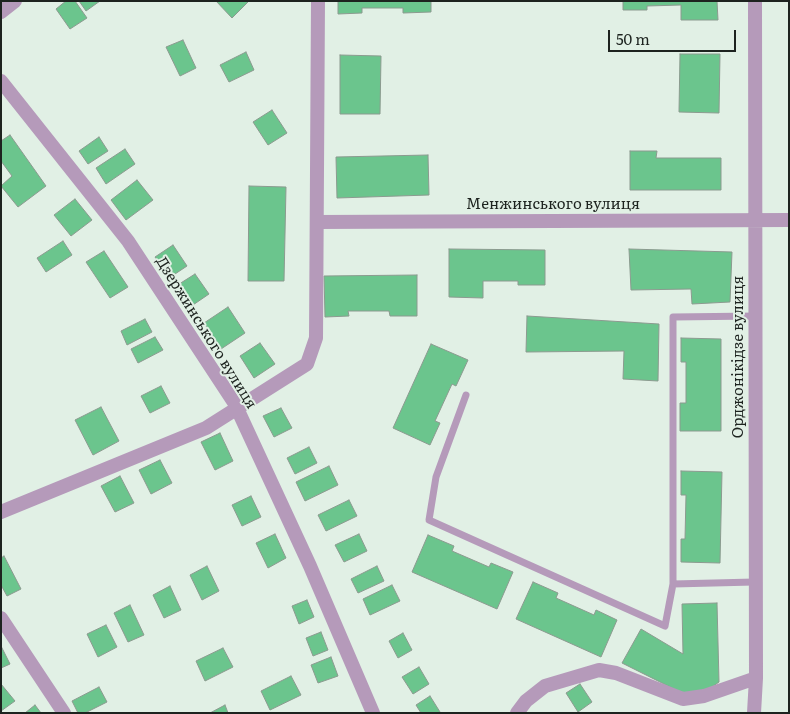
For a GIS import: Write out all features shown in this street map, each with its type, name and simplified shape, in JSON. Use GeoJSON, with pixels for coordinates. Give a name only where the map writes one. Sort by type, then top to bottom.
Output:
{"type":"FeatureCollection","features":[{"type":"Feature","properties":{"kind":"street"},"geometry":{"type":"LineString","coordinates":[[1,12],[15,1]]}},
{"type":"Feature","properties":{"kind":"street"},"geometry":{"type":"LineString","coordinates":[[1,512],[206,428],[307,364],[316,338],[318,1]]}},
{"type":"Feature","properties":{"kind":"street","name":"Орджонікідзе вулиця"},"geometry":{"type":"LineString","coordinates":[[754,713],[756,678],[754,582],[756,1]]}},
{"type":"Feature","properties":{"kind":"street","name":"Дзержинського вулиця"},"geometry":{"type":"LineString","coordinates":[[1,81],[128,241],[237,408],[373,713]]}},
{"type":"Feature","properties":{"kind":"street","name":"Менжинського вулиця"},"geometry":{"type":"LineString","coordinates":[[317,222],[789,220]]}},
{"type":"Feature","properties":{"kind":"street"},"geometry":{"type":"LineString","coordinates":[[1,618],[64,713]]}},
{"type":"Feature","properties":{"kind":"street"},"geometry":{"type":"LineString","coordinates":[[517,713],[526,701],[545,686],[599,670],[616,673],[683,699],[704,696],[756,678]]}},
{"type":"Feature","properties":{"kind":"lane"},"geometry":{"type":"LineString","coordinates":[[466,395],[436,478],[429,520],[665,626],[673,584],[673,317],[756,316]]}},
{"type":"Feature","properties":{"kind":"lane"},"geometry":{"type":"LineString","coordinates":[[673,584],[754,582]]}},
{"type":"Feature","properties":{"kind":"building"},"geometry":{"type":"Polygon","coordinates":[[[66,1],[75,1],[87,18],[70,29],[56,9],[66,1]]]}},
{"type":"Feature","properties":{"kind":"building"},"geometry":{"type":"Polygon","coordinates":[[[79,1],[100,1],[86,11],[79,1]]]}},
{"type":"Feature","properties":{"kind":"building"},"geometry":{"type":"Polygon","coordinates":[[[216,1],[247,1],[248,2],[232,18],[216,1]]]}},
{"type":"Feature","properties":{"kind":"building"},"geometry":{"type":"Polygon","coordinates":[[[338,1],[431,1],[431,12],[403,13],[403,8],[362,8],[362,13],[338,14],[338,1]]]}},
{"type":"Feature","properties":{"kind":"building"},"geometry":{"type":"Polygon","coordinates":[[[623,1],[717,1],[718,20],[681,20],[681,5],[647,6],[647,10],[623,10],[623,1]]]}},
{"type":"Feature","properties":{"kind":"building"},"geometry":{"type":"Polygon","coordinates":[[[183,40],[196,68],[180,76],[166,47],[183,40]]]}},
{"type":"Feature","properties":{"kind":"building"},"geometry":{"type":"Polygon","coordinates":[[[246,52],[254,70],[229,82],[220,65],[246,52]]]}},
{"type":"Feature","properties":{"kind":"building"},"geometry":{"type":"Polygon","coordinates":[[[680,54],[720,54],[719,113],[679,112],[680,54]]]}},
{"type":"Feature","properties":{"kind":"building"},"geometry":{"type":"Polygon","coordinates":[[[340,55],[381,56],[380,114],[340,114],[340,55]]]}},
{"type":"Feature","properties":{"kind":"building"},"geometry":{"type":"Polygon","coordinates":[[[272,110],[287,133],[268,145],[253,122],[272,110]]]}},
{"type":"Feature","properties":{"kind":"building"},"geometry":{"type":"Polygon","coordinates":[[[10,135],[46,186],[18,207],[1,186],[12,176],[1,161],[1,141],[10,135]]]}},
{"type":"Feature","properties":{"kind":"building"},"geometry":{"type":"Polygon","coordinates":[[[99,137],[108,151],[88,164],[79,151],[99,137]]]}},
{"type":"Feature","properties":{"kind":"building"},"geometry":{"type":"Polygon","coordinates":[[[125,149],[135,164],[106,184],[96,168],[125,149]]]}},
{"type":"Feature","properties":{"kind":"building"},"geometry":{"type":"Polygon","coordinates":[[[630,151],[657,151],[656,158],[721,158],[721,190],[630,190],[630,151]]]}},
{"type":"Feature","properties":{"kind":"building"},"geometry":{"type":"Polygon","coordinates":[[[428,155],[429,195],[337,198],[336,157],[428,155]]]}},
{"type":"Feature","properties":{"kind":"building"},"geometry":{"type":"Polygon","coordinates":[[[137,180],[153,200],[126,220],[111,200],[137,180]]]}},
{"type":"Feature","properties":{"kind":"building"},"geometry":{"type":"Polygon","coordinates":[[[249,186],[286,187],[284,281],[248,281],[249,186]]]}},
{"type":"Feature","properties":{"kind":"building"},"geometry":{"type":"Polygon","coordinates":[[[75,199],[92,220],[71,236],[54,215],[75,199]]]}},
{"type":"Feature","properties":{"kind":"building"},"geometry":{"type":"Polygon","coordinates":[[[63,241],[72,255],[46,272],[37,258],[63,241]]]}},
{"type":"Feature","properties":{"kind":"building"},"geometry":{"type":"Polygon","coordinates":[[[173,245],[187,266],[169,278],[155,257],[173,245]]]}},
{"type":"Feature","properties":{"kind":"building"},"geometry":{"type":"Polygon","coordinates":[[[449,249],[545,250],[545,285],[518,285],[518,281],[483,281],[483,298],[449,297],[449,249]]]}},
{"type":"Feature","properties":{"kind":"building"},"geometry":{"type":"Polygon","coordinates":[[[629,249],[732,252],[730,302],[692,304],[691,289],[631,290],[629,249]]]}},
{"type":"Feature","properties":{"kind":"building"},"geometry":{"type":"Polygon","coordinates":[[[104,251],[128,287],[110,298],[86,262],[104,251]]]}},
{"type":"Feature","properties":{"kind":"building"},"geometry":{"type":"Polygon","coordinates":[[[195,274],[209,294],[190,307],[176,286],[195,274]]]}},
{"type":"Feature","properties":{"kind":"building"},"geometry":{"type":"Polygon","coordinates":[[[417,275],[417,316],[390,316],[389,311],[348,311],[349,316],[325,317],[324,276],[417,275]]]}},
{"type":"Feature","properties":{"kind":"building"},"geometry":{"type":"Polygon","coordinates":[[[228,307],[245,333],[221,349],[204,323],[228,307]]]}},
{"type":"Feature","properties":{"kind":"building"},"geometry":{"type":"Polygon","coordinates":[[[527,316],[659,324],[658,381],[623,379],[624,351],[526,352],[527,316]]]}},
{"type":"Feature","properties":{"kind":"building"},"geometry":{"type":"Polygon","coordinates":[[[145,319],[152,332],[127,345],[121,331],[145,319]]]}},
{"type":"Feature","properties":{"kind":"building"},"geometry":{"type":"Polygon","coordinates":[[[155,337],[163,350],[138,363],[131,349],[155,337]]]}},
{"type":"Feature","properties":{"kind":"building"},"geometry":{"type":"Polygon","coordinates":[[[681,338],[721,339],[721,431],[680,431],[680,403],[686,403],[686,362],[681,362],[681,338]]]}},
{"type":"Feature","properties":{"kind":"building"},"geometry":{"type":"Polygon","coordinates":[[[260,343],[275,364],[254,378],[240,356],[260,343]]]}},
{"type":"Feature","properties":{"kind":"building"},"geometry":{"type":"Polygon","coordinates":[[[431,344],[468,360],[456,386],[452,384],[435,421],[440,423],[430,445],[393,428],[431,344]]]}},
{"type":"Feature","properties":{"kind":"building"},"geometry":{"type":"Polygon","coordinates":[[[161,386],[170,403],[150,413],[141,396],[161,386]]]}},
{"type":"Feature","properties":{"kind":"building"},"geometry":{"type":"Polygon","coordinates":[[[101,407],[119,441],[93,455],[75,420],[101,407]]]}},
{"type":"Feature","properties":{"kind":"building"},"geometry":{"type":"Polygon","coordinates":[[[281,408],[292,428],[274,437],[263,416],[281,408]]]}},
{"type":"Feature","properties":{"kind":"building"},"geometry":{"type":"Polygon","coordinates":[[[220,433],[233,461],[215,470],[201,442],[220,433]]]}},
{"type":"Feature","properties":{"kind":"building"},"geometry":{"type":"Polygon","coordinates":[[[309,447],[317,463],[295,474],[287,458],[309,447]]]}},
{"type":"Feature","properties":{"kind":"building"},"geometry":{"type":"Polygon","coordinates":[[[160,460],[172,483],[151,494],[139,470],[160,460]]]}},
{"type":"Feature","properties":{"kind":"building"},"geometry":{"type":"Polygon","coordinates":[[[329,466],[338,485],[305,501],[296,482],[329,466]]]}},
{"type":"Feature","properties":{"kind":"building"},"geometry":{"type":"Polygon","coordinates":[[[681,471],[722,472],[720,563],[681,562],[681,539],[685,539],[686,495],[681,495],[681,471]]]}},
{"type":"Feature","properties":{"kind":"building"},"geometry":{"type":"Polygon","coordinates":[[[120,476],[134,503],[115,512],[101,486],[120,476]]]}},
{"type":"Feature","properties":{"kind":"building"},"geometry":{"type":"Polygon","coordinates":[[[251,496],[261,517],[242,526],[232,505],[251,496]]]}},
{"type":"Feature","properties":{"kind":"building"},"geometry":{"type":"Polygon","coordinates":[[[349,500],[357,516],[326,531],[318,515],[349,500]]]}},
{"type":"Feature","properties":{"kind":"building"},"geometry":{"type":"Polygon","coordinates":[[[275,534],[286,558],[268,568],[256,543],[275,534]]]}},
{"type":"Feature","properties":{"kind":"building"},"geometry":{"type":"Polygon","coordinates":[[[359,534],[367,551],[344,562],[335,545],[359,534]]]}},
{"type":"Feature","properties":{"kind":"building"},"geometry":{"type":"Polygon","coordinates":[[[428,535],[454,546],[452,551],[489,567],[491,563],[513,572],[497,609],[412,572],[428,535]]]}},
{"type":"Feature","properties":{"kind":"building"},"geometry":{"type":"Polygon","coordinates":[[[4,556],[21,589],[7,596],[1,585],[1,558],[4,556]]]}},
{"type":"Feature","properties":{"kind":"building"},"geometry":{"type":"Polygon","coordinates":[[[207,566],[219,591],[202,600],[190,575],[207,566]]]}},
{"type":"Feature","properties":{"kind":"building"},"geometry":{"type":"Polygon","coordinates":[[[377,566],[384,581],[358,593],[351,579],[377,566]]]}},
{"type":"Feature","properties":{"kind":"building"},"geometry":{"type":"Polygon","coordinates":[[[533,582],[558,593],[556,598],[594,615],[596,610],[617,620],[601,657],[516,619],[533,582]]]}},
{"type":"Feature","properties":{"kind":"building"},"geometry":{"type":"Polygon","coordinates":[[[392,585],[400,601],[370,615],[363,599],[392,585]]]}},
{"type":"Feature","properties":{"kind":"building"},"geometry":{"type":"Polygon","coordinates":[[[170,586],[181,610],[164,618],[153,595],[170,586]]]}},
{"type":"Feature","properties":{"kind":"building"},"geometry":{"type":"Polygon","coordinates":[[[307,600],[314,617],[299,624],[292,606],[307,600]]]}},
{"type":"Feature","properties":{"kind":"building"},"geometry":{"type":"Polygon","coordinates":[[[717,603],[719,682],[705,692],[686,695],[622,663],[641,629],[683,654],[682,604],[717,603]]]}},
{"type":"Feature","properties":{"kind":"building"},"geometry":{"type":"Polygon","coordinates":[[[130,605],[144,635],[128,642],[114,613],[130,605]]]}},
{"type":"Feature","properties":{"kind":"building"},"geometry":{"type":"Polygon","coordinates":[[[106,625],[117,647],[98,657],[87,634],[106,625]]]}},
{"type":"Feature","properties":{"kind":"building"},"geometry":{"type":"Polygon","coordinates":[[[321,632],[328,650],[313,656],[306,638],[321,632]]]}},
{"type":"Feature","properties":{"kind":"building"},"geometry":{"type":"Polygon","coordinates":[[[403,633],[412,650],[398,658],[389,641],[403,633]]]}},
{"type":"Feature","properties":{"kind":"building"},"geometry":{"type":"Polygon","coordinates":[[[1,646],[10,664],[1,668],[1,646]]]}},
{"type":"Feature","properties":{"kind":"building"},"geometry":{"type":"Polygon","coordinates":[[[223,648],[233,667],[205,681],[196,661],[223,648]]]}},
{"type":"Feature","properties":{"kind":"building"},"geometry":{"type":"Polygon","coordinates":[[[331,657],[338,676],[318,683],[311,665],[331,657]]]}},
{"type":"Feature","properties":{"kind":"building"},"geometry":{"type":"Polygon","coordinates":[[[419,667],[429,684],[413,694],[402,677],[419,667]]]}},
{"type":"Feature","properties":{"kind":"building"},"geometry":{"type":"Polygon","coordinates":[[[291,676],[301,695],[270,710],[261,691],[291,676]]]}},
{"type":"Feature","properties":{"kind":"building"},"geometry":{"type":"Polygon","coordinates":[[[1,684],[15,701],[1,711],[1,684]]]}},
{"type":"Feature","properties":{"kind":"building"},"geometry":{"type":"Polygon","coordinates":[[[580,684],[592,702],[578,712],[566,693],[580,684]]]}},
{"type":"Feature","properties":{"kind":"building"},"geometry":{"type":"Polygon","coordinates":[[[99,687],[107,702],[85,713],[78,713],[72,701],[99,687]]]}},
{"type":"Feature","properties":{"kind":"building"},"geometry":{"type":"Polygon","coordinates":[[[430,696],[440,712],[421,713],[416,705],[430,696]]]}},
{"type":"Feature","properties":{"kind":"building"},"geometry":{"type":"Polygon","coordinates":[[[35,705],[41,713],[25,713],[35,705]]]}},
{"type":"Feature","properties":{"kind":"building"},"geometry":{"type":"Polygon","coordinates":[[[225,705],[228,713],[210,713],[225,705]]]}}]}
